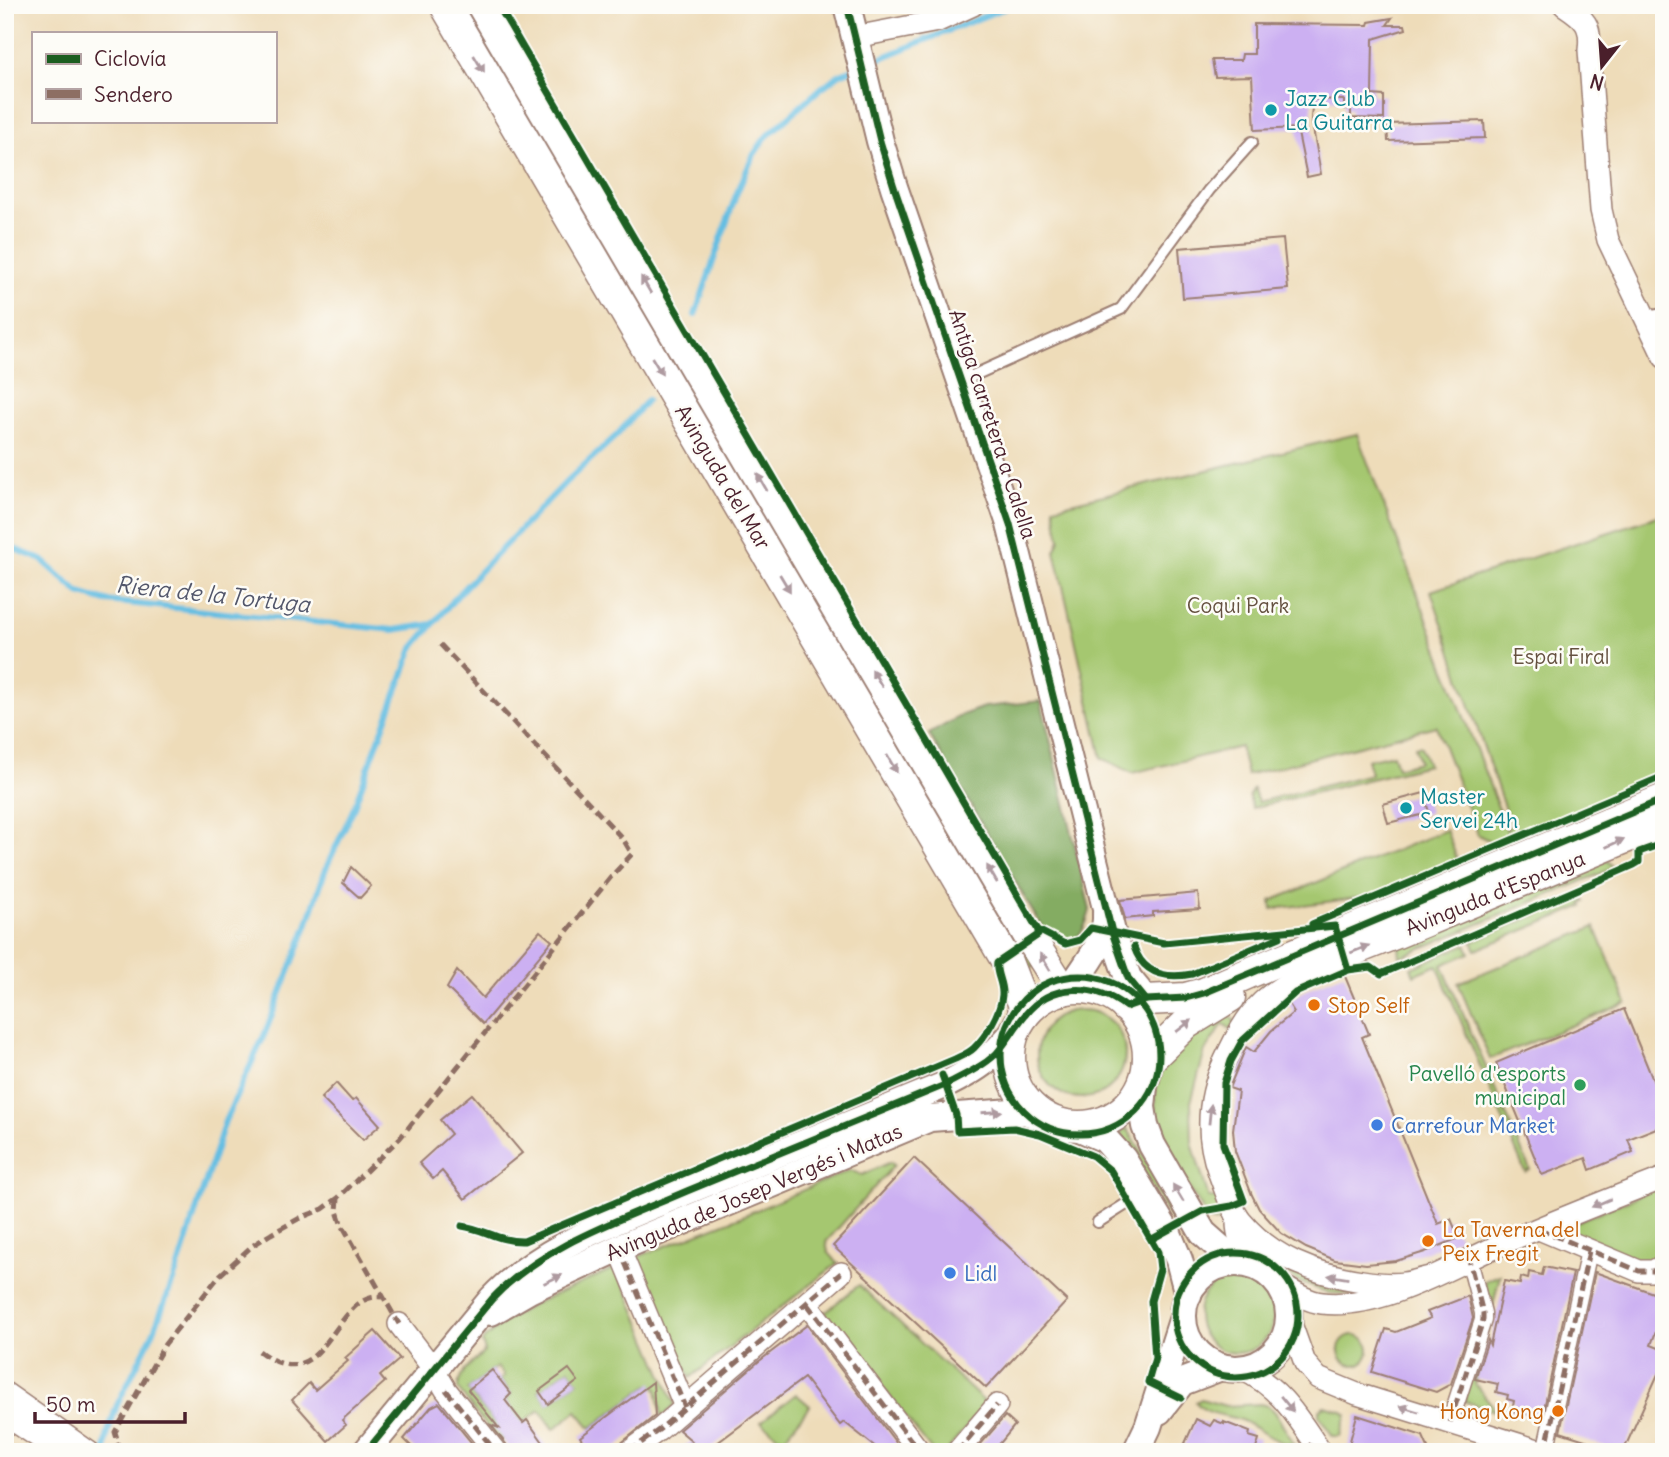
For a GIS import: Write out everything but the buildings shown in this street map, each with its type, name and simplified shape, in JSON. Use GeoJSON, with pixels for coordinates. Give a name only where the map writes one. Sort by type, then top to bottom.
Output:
{"type":"FeatureCollection","features":[{"type":"Feature","properties":{"kind":"main road","name":"Avinguda del Mar"},"geometry":{"type":"LineString","coordinates":[[444,5],[1001,950],[1023,1003],[1021,1021]]}},
{"type":"Feature","properties":{"kind":"main road","name":"Avinguda del Mar"},"geometry":{"type":"LineString","coordinates":[[482,5],[1027,933],[1067,990]]}},
{"type":"Feature","properties":{"kind":"main road","name":"Avinguda d'Espanya"},"geometry":{"type":"LineString","coordinates":[[1131,997],[1186,998],[1205,993],[1664,799]]}},
{"type":"Feature","properties":{"kind":"main road","name":"Avinguda d'Espanya"},"geometry":{"type":"LineString","coordinates":[[1147,1069],[1174,1034],[1208,1009],[1263,983],[1325,962],[1664,822]]}},
{"type":"Feature","properties":{"kind":"main road"},"geometry":{"type":"LineString","coordinates":[[1067,990],[1097,991],[1131,997],[1143,1031],[1147,1069],[1136,1096],[1121,1112],[1099,1123],[1062,1122],[1027,1102],[1014,1078],[1011,1050],[1021,1021],[1038,1002],[1067,990]]}},
{"type":"Feature","properties":{"kind":"street","name":"Antiga carretera a Calella"},"geometry":{"type":"LineString","coordinates":[[847,5],[894,187],[1010,524],[1105,911],[1131,997]]}},
{"type":"Feature","properties":{"kind":"street"},"geometry":{"type":"LineString","coordinates":[[856,42],[939,21],[973,5]]}},
{"type":"Feature","properties":{"kind":"street"},"geometry":{"type":"LineString","coordinates":[[1564,5],[1589,27],[1598,189],[1608,240],[1624,276],[1655,316],[1664,357]]}},
{"type":"Feature","properties":{"kind":"street","name":"Antiga carretera a Calella"},"geometry":{"type":"LineString","coordinates":[[1067,990],[1101,941],[1107,926],[1105,911]]}},
{"type":"Feature","properties":{"kind":"street","name":"Avinguda d'Espanya"},"geometry":{"type":"LineString","coordinates":[[1325,962],[1273,992],[1243,1024],[1218,1074],[1209,1127],[1213,1157],[1237,1215],[1261,1241],[1298,1264],[1328,1276],[1402,1284],[1430,1277]]}},
{"type":"Feature","properties":{"kind":"street","name":"Avinguda de Josep Vergés i Matas"},"geometry":{"type":"LineString","coordinates":[[366,1452],[511,1279],[537,1260],[614,1222],[976,1069],[996,1054],[1021,1021]]}},
{"type":"Feature","properties":{"kind":"street"},"geometry":{"type":"LineString","coordinates":[[1147,1069],[1142,1107],[1152,1145],[1203,1233],[1246,1265],[1269,1274],[1278,1283],[1285,1294],[1290,1321],[1305,1363],[1318,1378],[1357,1394],[1544,1452],[1589,1251]]}},
{"type":"Feature","properties":{"kind":"street","name":"Avinguda de Josep Vergés i Matas"},"geometry":{"type":"LineString","coordinates":[[473,1325],[529,1290],[619,1248],[930,1118],[1028,1111],[1105,1139],[1124,1158],[1169,1236],[1179,1260],[1186,1306]]}},
{"type":"Feature","properties":{"kind":"street"},"geometry":{"type":"LineString","coordinates":[[1278,1283],[1300,1296],[1322,1303],[1348,1302],[1396,1293],[1539,1229],[1664,1178]]}},
{"type":"Feature","properties":{"kind":"street","name":"Avinguda d'Espanya"},"geometry":{"type":"LineString","coordinates":[[1237,1215],[1238,1236],[1246,1265]]}},
{"type":"Feature","properties":{"kind":"street"},"geometry":{"type":"LineString","coordinates":[[1539,1229],[1639,1271],[1653,1271],[1664,1265]]}},
{"type":"Feature","properties":{"kind":"street"},"geometry":{"type":"LineString","coordinates":[[619,1248],[685,1407]]}},
{"type":"Feature","properties":{"kind":"street"},"geometry":{"type":"LineString","coordinates":[[1450,1422],[1483,1320],[1469,1260]]}},
{"type":"Feature","properties":{"kind":"street"},"geometry":{"type":"LineString","coordinates":[[1136,1452],[1148,1427],[1191,1287],[1214,1267],[1246,1265]]}},
{"type":"Feature","properties":{"kind":"street"},"geometry":{"type":"LineString","coordinates":[[629,1452],[841,1273]]}},
{"type":"Feature","properties":{"kind":"street"},"geometry":{"type":"LineString","coordinates":[[807,1304],[920,1452]]}},
{"type":"Feature","properties":{"kind":"street"},"geometry":{"type":"LineString","coordinates":[[1186,1306],[1186,1334],[1194,1348],[1206,1360],[1267,1382],[1293,1411],[1313,1448]]}},
{"type":"Feature","properties":{"kind":"street"},"geometry":{"type":"LineString","coordinates":[[1148,1427],[1182,1382],[1231,1368],[1259,1364],[1274,1353],[1285,1338],[1290,1321]]}},
{"type":"Feature","properties":{"kind":"street"},"geometry":{"type":"LineString","coordinates":[[400,1324],[446,1390],[496,1452]]}},
{"type":"Feature","properties":{"kind":"street"},"geometry":{"type":"LineString","coordinates":[[5,1393],[89,1452]]}},
{"type":"Feature","properties":{"kind":"street"},"geometry":{"type":"LineString","coordinates":[[957,1452],[997,1405]]}},
{"type":"Feature","properties":{"kind":"street"},"geometry":{"type":"LineString","coordinates":[[5,1415],[61,1452]]}},
{"type":"Feature","properties":{"kind":"lane"},"geometry":{"type":"LineString","coordinates":[[961,381],[1121,309],[1209,190],[1252,142]]}},
{"type":"Feature","properties":{"kind":"lane"},"geometry":{"type":"LineString","coordinates":[[1098,1222],[1145,1193]]}},
{"type":"Feature","properties":{"kind":"green space"},"geometry":{"type":"Polygon","coordinates":[[[460,5],[474,5],[1035,966],[1023,973],[460,5]]]}},
{"type":"Feature","properties":{"kind":"green space"},"geometry":{"type":"Polygon","coordinates":[[[1357,434],[1507,831],[1510,825],[1431,591],[1664,514],[1664,790],[1496,860],[1488,840],[1478,835],[1436,726],[1247,775],[1240,747],[1132,773],[1102,758],[1055,551],[1060,540],[1054,507],[1357,434]]]}},
{"type":"Feature","properties":{"kind":"green space"},"geometry":{"type":"Polygon","coordinates":[[[1041,701],[1090,910],[1080,935],[1069,940],[1062,940],[1044,931],[929,734],[962,715],[984,707],[1041,701]]]}},
{"type":"Feature","properties":{"kind":"green space"},"geometry":{"type":"Polygon","coordinates":[[[1419,746],[1428,765],[1252,808],[1249,796],[1253,789],[1258,802],[1371,774],[1367,760],[1393,754],[1397,768],[1419,762],[1415,747],[1419,746]]]}},
{"type":"Feature","properties":{"kind":"green space"},"geometry":{"type":"Polygon","coordinates":[[[1446,830],[1463,874],[1428,889],[1272,909],[1271,901],[1446,830]]]}},
{"type":"Feature","properties":{"kind":"green space"},"geometry":{"type":"Polygon","coordinates":[[[1607,860],[1614,868],[1400,957],[1399,946],[1607,860]]]}},
{"type":"Feature","properties":{"kind":"green space"},"geometry":{"type":"Polygon","coordinates":[[[1581,896],[1585,902],[1582,903],[1583,906],[1476,950],[1472,942],[1581,896]]]}},
{"type":"Feature","properties":{"kind":"green space"},"geometry":{"type":"Polygon","coordinates":[[[1595,927],[1627,1003],[1490,1059],[1458,983],[1595,927]]]}},
{"type":"Feature","properties":{"kind":"green space"},"geometry":{"type":"Polygon","coordinates":[[[1466,944],[1470,953],[1442,965],[1530,1170],[1525,1172],[1437,965],[1414,975],[1411,968],[1466,944]]]}},
{"type":"Feature","properties":{"kind":"green space"},"geometry":{"type":"Polygon","coordinates":[[[1081,1010],[1106,1017],[1118,1029],[1125,1054],[1118,1079],[1106,1091],[1081,1098],[1056,1091],[1044,1079],[1037,1054],[1044,1029],[1056,1017],[1081,1010]]]}},
{"type":"Feature","properties":{"kind":"green space"},"geometry":{"type":"Polygon","coordinates":[[[1226,1013],[1235,1021],[1231,1029],[1223,1024],[1205,1051],[1191,1102],[1192,1143],[1209,1198],[1218,1198],[1226,1216],[1215,1222],[1210,1221],[1167,1149],[1155,1109],[1155,1088],[1161,1068],[1172,1049],[1226,1013]]]}},
{"type":"Feature","properties":{"kind":"green space"},"geometry":{"type":"Polygon","coordinates":[[[1127,1128],[1180,1217],[1171,1220],[1120,1132],[1127,1128]]]}},
{"type":"Feature","properties":{"kind":"green space"},"geometry":{"type":"Polygon","coordinates":[[[891,1162],[894,1165],[826,1242],[828,1252],[838,1263],[690,1378],[637,1257],[850,1170],[862,1175],[891,1162]]]}},
{"type":"Feature","properties":{"kind":"green space"},"geometry":{"type":"Polygon","coordinates":[[[1664,1185],[1664,1255],[1645,1267],[1554,1231],[1664,1185]]]}},
{"type":"Feature","properties":{"kind":"green space"},"geometry":{"type":"Polygon","coordinates":[[[1249,1236],[1356,1289],[1351,1294],[1329,1293],[1299,1282],[1255,1252],[1249,1236]]]}},
{"type":"Feature","properties":{"kind":"green space"},"geometry":{"type":"Polygon","coordinates":[[[613,1269],[619,1273],[675,1404],[662,1418],[657,1389],[649,1385],[591,1428],[577,1411],[554,1429],[540,1410],[498,1442],[458,1389],[459,1383],[467,1368],[485,1351],[482,1343],[484,1339],[507,1320],[534,1304],[613,1269]],[[497,1367],[468,1390],[494,1422],[511,1408],[505,1400],[511,1394],[500,1380],[504,1376],[497,1367]],[[569,1369],[539,1391],[548,1403],[578,1381],[569,1369]]]}},
{"type":"Feature","properties":{"kind":"green space"},"geometry":{"type":"Polygon","coordinates":[[[1500,1275],[1475,1384],[1494,1411],[1464,1401],[1487,1317],[1485,1281],[1500,1275]]]}},
{"type":"Feature","properties":{"kind":"green space"},"geometry":{"type":"Polygon","coordinates":[[[1236,1277],[1250,1280],[1263,1288],[1271,1301],[1274,1315],[1271,1329],[1263,1342],[1250,1350],[1236,1353],[1222,1350],[1209,1342],[1201,1329],[1198,1315],[1201,1301],[1209,1288],[1222,1280],[1236,1277]]]}},
{"type":"Feature","properties":{"kind":"green space"},"geometry":{"type":"Polygon","coordinates":[[[859,1285],[986,1403],[946,1452],[933,1452],[824,1313],[859,1285]]]}},
{"type":"Feature","properties":{"kind":"green space"},"geometry":{"type":"Polygon","coordinates":[[[1354,1335],[1360,1336],[1368,1344],[1368,1356],[1360,1364],[1354,1365],[1348,1364],[1340,1356],[1339,1350],[1340,1344],[1348,1336],[1354,1335]]]}},
{"type":"Feature","properties":{"kind":"green space"},"geometry":{"type":"Polygon","coordinates":[[[796,1394],[810,1406],[783,1440],[761,1422],[796,1394]]]}},
{"type":"Feature","properties":{"kind":"green space"},"geometry":{"type":"Polygon","coordinates":[[[1201,1399],[1226,1406],[1268,1406],[1275,1412],[1294,1444],[1274,1439],[1243,1421],[1205,1410],[1196,1402],[1201,1399]]]}},
{"type":"Feature","properties":{"kind":"green space"},"geometry":{"type":"Polygon","coordinates":[[[1324,1406],[1347,1415],[1340,1436],[1333,1436],[1319,1416],[1319,1410],[1324,1406]]]}},
{"type":"Feature","properties":{"kind":"waterway"},"geometry":{"type":"LineString","coordinates":[[869,63],[1012,5]]}},
{"type":"Feature","properties":{"kind":"waterway"},"geometry":{"type":"LineString","coordinates":[[695,315],[736,195],[753,156],[765,138],[820,89],[840,74],[856,68]]}},
{"type":"Feature","properties":{"kind":"waterway"},"geometry":{"type":"LineString","coordinates":[[105,1452],[117,1405],[153,1333],[176,1273],[225,1121],[263,1038],[307,926],[326,868],[352,812],[413,648],[463,589],[567,481],[617,435],[647,400]]}},
{"type":"Feature","properties":{"kind":"waterway","name":"Riera de la Tortuga"},"geometry":{"type":"LineString","coordinates":[[5,545],[42,560],[79,593],[106,601],[394,630],[433,624]]}},
{"type":"Feature","properties":{"kind":"marked path"},"geometry":{"type":"LineString","coordinates":[[121,1452],[115,1432],[165,1344],[220,1275],[252,1246],[300,1218],[323,1209],[338,1198],[400,1138],[632,854],[623,839],[437,641]]}},
{"type":"Feature","properties":{"kind":"marked path"},"geometry":{"type":"LineString","coordinates":[[338,1198],[337,1211],[341,1223],[399,1324]]}},
{"type":"Feature","properties":{"kind":"marked path"},"geometry":{"type":"LineString","coordinates":[[1539,1229],[1639,1271],[1653,1271],[1664,1265]]}},
{"type":"Feature","properties":{"kind":"marked path"},"geometry":{"type":"LineString","coordinates":[[619,1248],[685,1407]]}},
{"type":"Feature","properties":{"kind":"marked path"},"geometry":{"type":"LineString","coordinates":[[1545,1452],[1589,1251]]}},
{"type":"Feature","properties":{"kind":"marked path"},"geometry":{"type":"LineString","coordinates":[[1450,1422],[1483,1320],[1469,1260]]}},
{"type":"Feature","properties":{"kind":"marked path"},"geometry":{"type":"LineString","coordinates":[[629,1452],[660,1429],[841,1273]]}},
{"type":"Feature","properties":{"kind":"marked path"},"geometry":{"type":"LineString","coordinates":[[259,1351],[282,1363],[300,1364],[315,1355],[351,1310],[365,1300],[382,1297]]}},
{"type":"Feature","properties":{"kind":"marked path"},"geometry":{"type":"LineString","coordinates":[[807,1304],[920,1452]]}},
{"type":"Feature","properties":{"kind":"marked path"},"geometry":{"type":"LineString","coordinates":[[446,1390],[496,1452]]}},
{"type":"Feature","properties":{"kind":"marked path"},"geometry":{"type":"LineString","coordinates":[[957,1452],[997,1405]]}},
{"type":"Feature","properties":{"kind":"marked path"},"geometry":{"type":"LineString","coordinates":[[1306,1452],[1313,1441]]}},
{"type":"Feature","properties":{"kind":"cycle path"},"geometry":{"type":"LineString","coordinates":[[462,1226],[507,1240],[524,1241],[965,1054],[983,1037],[999,1009],[1002,991],[997,963],[1038,935],[1038,930],[498,5]]}},
{"type":"Feature","properties":{"kind":"cycle path"},"geometry":{"type":"LineString","coordinates":[[847,5],[894,187],[1010,524],[1112,932],[1128,978],[1146,1000]]}},
{"type":"Feature","properties":{"kind":"cycle path"},"geometry":{"type":"LineString","coordinates":[[1312,924],[1664,776]]}},
{"type":"Feature","properties":{"kind":"cycle path"},"geometry":{"type":"LineString","coordinates":[[366,1452],[492,1299],[535,1263],[609,1224],[965,1075],[996,1054],[1025,1015],[1047,996],[1087,990],[1101,993],[1126,1007],[1146,1000],[1186,998],[1204,993],[1664,799]]}},
{"type":"Feature","properties":{"kind":"cycle path"},"geometry":{"type":"LineString","coordinates":[[1038,930],[1065,944],[1080,940],[1091,928],[1164,943],[1335,926],[1348,970],[1371,967],[1381,974],[1634,865],[1639,862],[1639,852],[1664,843]]}},
{"type":"Feature","properties":{"kind":"cycle path"},"geometry":{"type":"LineString","coordinates":[[1134,947],[1149,969],[1173,976],[1192,974],[1280,937]]}},
{"type":"Feature","properties":{"kind":"cycle path"},"geometry":{"type":"LineString","coordinates":[[1152,1239],[1203,1211],[1244,1201],[1223,1144],[1224,1083],[1231,1061],[1242,1041],[1295,993],[1348,970]]}},
{"type":"Feature","properties":{"kind":"cycle path"},"geometry":{"type":"LineString","coordinates":[[1080,976],[1110,982],[1136,999],[1153,1025],[1159,1055],[1153,1085],[1136,1111],[1110,1128],[1080,1134],[1050,1128],[1024,1111],[1007,1085],[1001,1055],[1007,1025],[1024,999],[1050,982],[1080,976]]}},
{"type":"Feature","properties":{"kind":"cycle path"},"geometry":{"type":"LineString","coordinates":[[942,1075],[956,1115],[957,1131],[1014,1128],[1040,1134],[1093,1156],[1111,1171],[1158,1252],[1160,1269],[1151,1301],[1155,1358],[1148,1382],[1181,1398]]}},
{"type":"Feature","properties":{"kind":"cycle path"},"geometry":{"type":"LineString","coordinates":[[1236,1253],[1260,1258],[1280,1271],[1293,1291],[1298,1315],[1293,1339],[1280,1359],[1260,1372],[1236,1377],[1212,1372],[1192,1359],[1179,1339],[1174,1315],[1179,1291],[1192,1271],[1212,1258],[1236,1253]]}},
{"type":"Feature","properties":{"kind":"place","name":"Jazz Club La Guitarra"},"geometry":{"type":"Point","coordinates":[1271,110]}},
{"type":"Feature","properties":{"kind":"place","name":"Master Servei 24h"},"geometry":{"type":"Point","coordinates":[1406,808]}},
{"type":"Feature","properties":{"kind":"place","name":"Stop Self"},"geometry":{"type":"Point","coordinates":[1314,1005]}},
{"type":"Feature","properties":{"kind":"place","name":"Pavelló d'esports municipal"},"geometry":{"type":"Point","coordinates":[1580,1085]}},
{"type":"Feature","properties":{"kind":"place","name":"Carrefour Market"},"geometry":{"type":"Point","coordinates":[1377,1125]}},
{"type":"Feature","properties":{"kind":"place","name":"La Taverna del Peix Fregit"},"geometry":{"type":"Point","coordinates":[1428,1241]}},
{"type":"Feature","properties":{"kind":"place","name":"Lidl"},"geometry":{"type":"Point","coordinates":[950,1273]}},
{"type":"Feature","properties":{"kind":"place","name":"Hong Kong"},"geometry":{"type":"Point","coordinates":[1558,1411]}},
{"type":"Feature","properties":{"kind":"park label","name":"Coqui Park"},"geometry":{"type":"Point","coordinates":[1238,605]}},
{"type":"Feature","properties":{"kind":"park label","name":"Espai Firal"},"geometry":{"type":"Point","coordinates":[1561,656]}}]}
